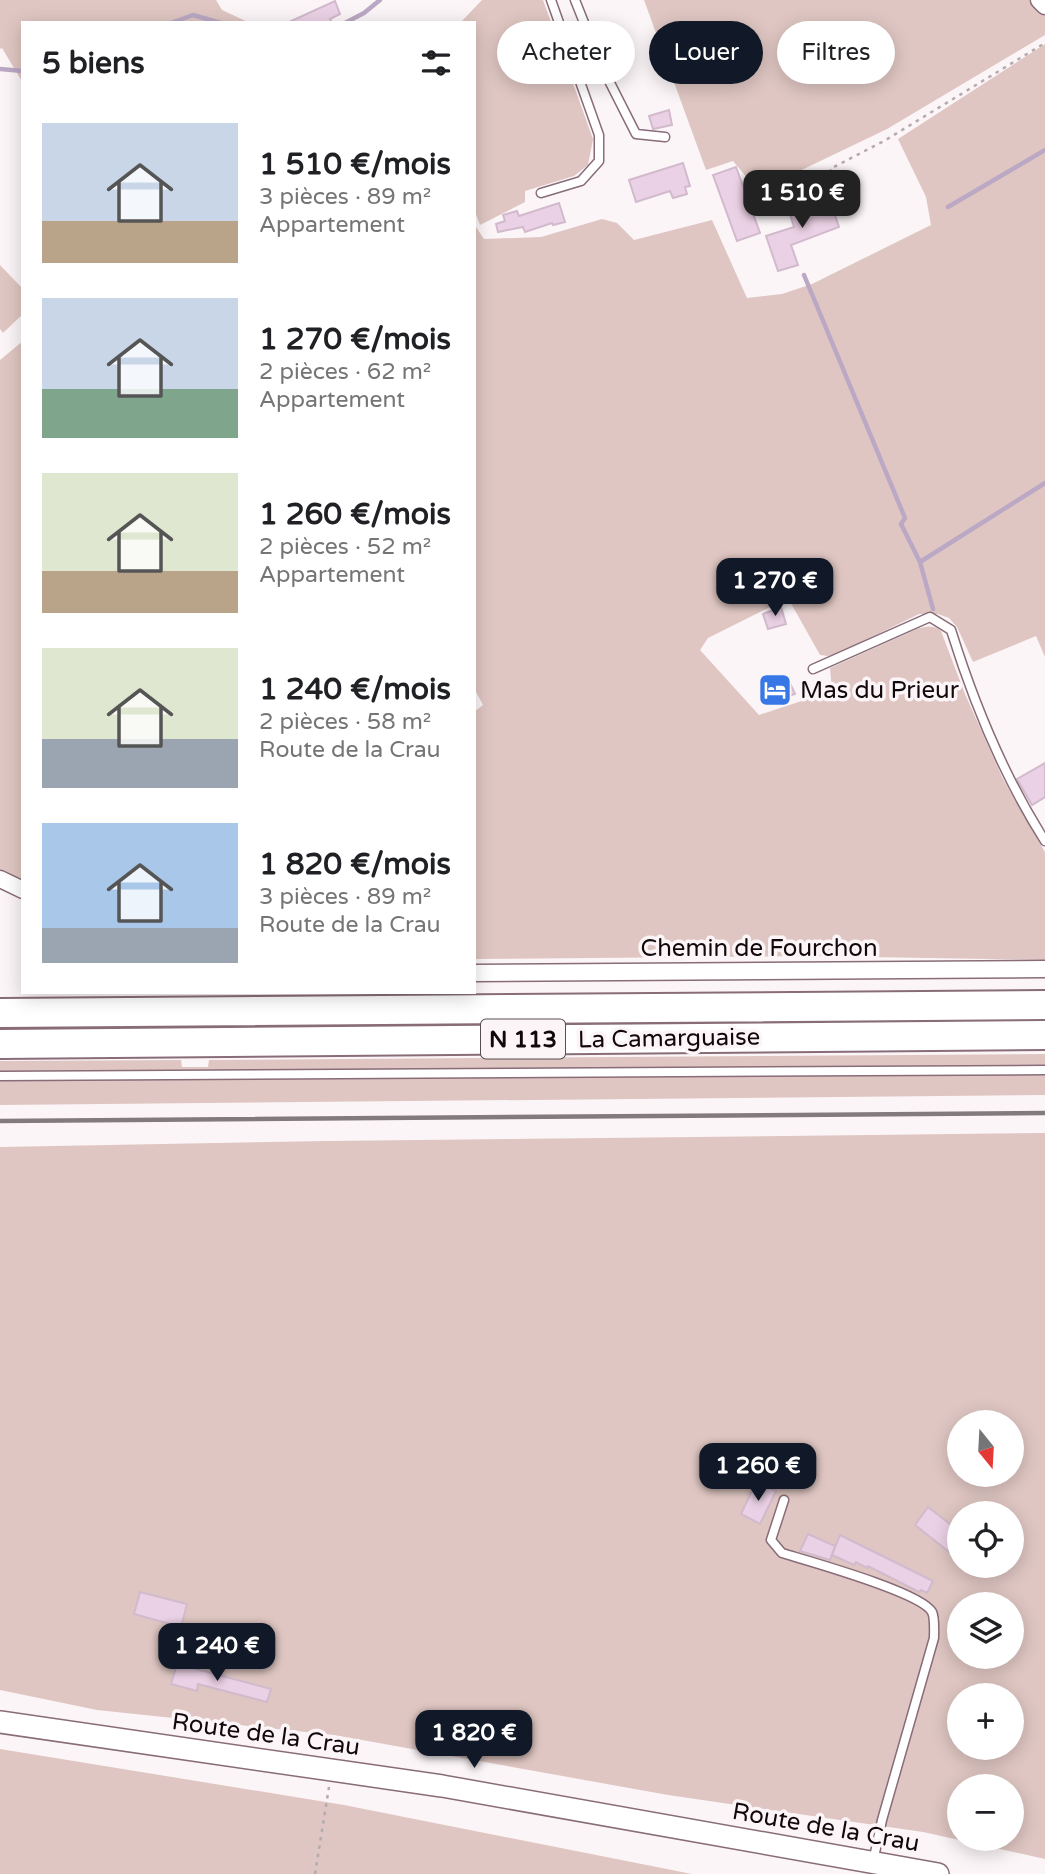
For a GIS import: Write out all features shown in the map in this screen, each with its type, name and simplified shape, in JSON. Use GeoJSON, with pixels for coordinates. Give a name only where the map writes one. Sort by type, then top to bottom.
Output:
{"type":"FeatureCollection","features":[{"type":"Feature","properties":{"kind":"highway","name":"La Camarguaise"},"geometry":{"type":"LineString","coordinates":[[0,1013],[1045,1005]]}},
{"type":"Feature","properties":{"kind":"highway","name":"La Camarguaise"},"geometry":{"type":"LineString","coordinates":[[0,1044],[1045,1035]]}},
{"type":"Feature","properties":{"kind":"main road","name":"Route de la Crau"},"geometry":{"type":"LineString","coordinates":[[0,1722],[442,1786],[938,1874]]}},
{"type":"Feature","properties":{"kind":"street"},"geometry":{"type":"LineString","coordinates":[[1039,0],[1045,6]]}},
{"type":"Feature","properties":{"kind":"street"},"geometry":{"type":"LineString","coordinates":[[0,879],[21,889]]}},
{"type":"Feature","properties":{"kind":"street","name":"Chemin de Fourchon"},"geometry":{"type":"LineString","coordinates":[[476,973],[1045,968]]}},
{"type":"Feature","properties":{"kind":"lane"},"geometry":{"type":"LineString","coordinates":[[541,193],[581,181],[598,162],[599,135],[551,0]]}},
{"type":"Feature","properties":{"kind":"lane"},"geometry":{"type":"LineString","coordinates":[[575,0],[600,63],[636,134],[665,137]]}},
{"type":"Feature","properties":{"kind":"lane"},"geometry":{"type":"LineString","coordinates":[[813,669],[930,617],[951,630],[969,688],[995,748],[1022,804],[1045,841]]}},
{"type":"Feature","properties":{"kind":"lane"},"geometry":{"type":"LineString","coordinates":[[0,1076],[1045,1070]]}},
{"type":"Feature","properties":{"kind":"lane"},"geometry":{"type":"LineString","coordinates":[[785,1500],[771,1541],[782,1552],[876,1583],[923,1602],[933,1613],[934,1638],[882,1820],[873,1862]]}},
{"type":"Feature","properties":{"kind":"path"},"geometry":{"type":"LineString","coordinates":[[842,205],[830,169],[884,141],[1045,43]]}},
{"type":"Feature","properties":{"kind":"path"},"geometry":{"type":"LineString","coordinates":[[315,1874],[332,1770]]}},
{"type":"Feature","properties":{"kind":"shaded area"},"geometry":{"type":"Polygon","coordinates":[[[0,0],[216,0],[222,10],[246,21],[21,21],[21,80],[2,48],[0,49],[0,0]]]}},
{"type":"Feature","properties":{"kind":"shaded area"},"geometry":{"type":"Polygon","coordinates":[[[482,0],[543,0],[551,21],[497,21],[497,84],[573,84],[593,139],[588,165],[574,176],[525,191],[525,202],[480,225],[476,214],[476,21],[462,21],[482,0]]]}},
{"type":"Feature","properties":{"kind":"shaded area"},"geometry":{"type":"Polygon","coordinates":[[[644,0],[1029,0],[1045,16],[1045,35],[887,129],[758,191],[733,161],[706,170],[675,84],[763,84],[763,21],[652,21],[644,0]]]}},
{"type":"Feature","properties":{"kind":"shaded area"},"geometry":{"type":"Polygon","coordinates":[[[1045,44],[1045,657],[1036,636],[973,662],[957,627],[949,618],[938,614],[919,614],[839,653],[820,655],[788,598],[708,638],[700,650],[759,715],[832,691],[830,668],[917,629],[930,627],[941,631],[965,694],[1003,779],[1045,852],[1045,960],[809,956],[476,959],[476,710],[483,705],[476,692],[476,227],[484,239],[541,237],[602,219],[617,223],[634,240],[712,220],[747,298],[782,294],[812,284],[931,225],[926,197],[898,139],[1045,44]]]}},
{"type":"Feature","properties":{"kind":"shaded area"},"geometry":{"type":"Polygon","coordinates":[[[0,265],[21,287],[21,316],[3,333],[0,329],[0,265]]]}},
{"type":"Feature","properties":{"kind":"shaded area"},"geometry":{"type":"Polygon","coordinates":[[[21,343],[21,882],[0,873],[0,360],[21,343]]]}},
{"type":"Feature","properties":{"kind":"shaded area"},"geometry":{"type":"Polygon","coordinates":[[[1045,1054],[1045,1095],[0,1105],[0,1061],[181,1060],[182,1067],[208,1067],[209,1060],[1045,1054]]]}},
{"type":"Feature","properties":{"kind":"shaded area"},"geometry":{"type":"Polygon","coordinates":[[[1045,1133],[1045,1859],[1009,1851],[1024,1851],[1024,1774],[947,1774],[947,1837],[668,1795],[334,1735],[97,1710],[0,1690],[0,1147],[1045,1133]]]}},
{"type":"Feature","properties":{"kind":"shaded area"},"geometry":{"type":"Polygon","coordinates":[[[0,1749],[344,1805],[692,1874],[0,1874],[0,1749]]]}},
{"type":"Feature","properties":{"kind":"building"},"geometry":{"type":"Polygon","coordinates":[[[335,1],[340,14],[330,19],[331,21],[291,21],[335,1]]]}},
{"type":"Feature","properties":{"kind":"building"},"geometry":{"type":"Polygon","coordinates":[[[669,110],[672,125],[653,129],[649,116],[669,110]]]}},
{"type":"Feature","properties":{"kind":"building"},"geometry":{"type":"Polygon","coordinates":[[[683,163],[690,186],[685,187],[687,194],[673,198],[670,191],[636,202],[629,180],[683,163]]]}},
{"type":"Feature","properties":{"kind":"building"},"geometry":{"type":"Polygon","coordinates":[[[736,167],[760,233],[737,241],[713,175],[736,167]]]}},
{"type":"Feature","properties":{"kind":"building"},"geometry":{"type":"Polygon","coordinates":[[[828,195],[839,227],[791,245],[798,265],[778,271],[766,236],[794,227],[788,208],[828,195]]]}},
{"type":"Feature","properties":{"kind":"building"},"geometry":{"type":"Polygon","coordinates":[[[559,203],[565,222],[552,223],[525,232],[523,227],[498,232],[496,224],[505,221],[503,215],[517,211],[519,216],[559,203]]]}},
{"type":"Feature","properties":{"kind":"building"},"geometry":{"type":"Polygon","coordinates":[[[781,607],[786,624],[768,629],[763,614],[781,607]]]}},
{"type":"Feature","properties":{"kind":"building"},"geometry":{"type":"Polygon","coordinates":[[[788,679],[795,694],[766,704],[760,689],[788,679]]]}},
{"type":"Feature","properties":{"kind":"building"},"geometry":{"type":"Polygon","coordinates":[[[1045,763],[1045,797],[1032,805],[1017,779],[1045,763]]]}},
{"type":"Feature","properties":{"kind":"building"},"geometry":{"type":"Polygon","coordinates":[[[756,1482],[776,1491],[760,1524],[741,1514],[756,1482]]]}},
{"type":"Feature","properties":{"kind":"building"},"geometry":{"type":"Polygon","coordinates":[[[928,1507],[947,1522],[947,1550],[915,1525],[928,1507]]]}},
{"type":"Feature","properties":{"kind":"building"},"geometry":{"type":"Polygon","coordinates":[[[808,1534],[835,1546],[830,1560],[800,1551],[808,1534]]]}},
{"type":"Feature","properties":{"kind":"building"},"geometry":{"type":"Polygon","coordinates":[[[840,1535],[933,1581],[927,1593],[921,1590],[919,1592],[868,1566],[867,1568],[856,1562],[854,1565],[832,1555],[840,1535]]]}},
{"type":"Feature","properties":{"kind":"building"},"geometry":{"type":"Polygon","coordinates":[[[140,1592],[187,1604],[181,1627],[134,1614],[140,1592]]]}},
{"type":"Feature","properties":{"kind":"building"},"geometry":{"type":"Polygon","coordinates":[[[177,1664],[271,1689],[267,1702],[198,1684],[197,1691],[171,1684],[177,1664]]]}},
{"type":"Feature","properties":{"kind":"waterway"},"geometry":{"type":"LineString","coordinates":[[349,21],[380,0]]}},
{"type":"Feature","properties":{"kind":"waterway"},"geometry":{"type":"LineString","coordinates":[[176,21],[193,15],[214,21]]}},
{"type":"Feature","properties":{"kind":"waterway"},"geometry":{"type":"LineString","coordinates":[[0,69],[21,71]]}},
{"type":"Feature","properties":{"kind":"waterway"},"geometry":{"type":"LineString","coordinates":[[948,207],[1045,150]]}},
{"type":"Feature","properties":{"kind":"waterway"},"geometry":{"type":"LineString","coordinates":[[804,275],[905,518],[901,524],[920,562],[933,609]]}},
{"type":"Feature","properties":{"kind":"waterway"},"geometry":{"type":"LineString","coordinates":[[920,562],[1045,483]]}},
{"type":"Feature","properties":{"kind":"railway"},"geometry":{"type":"LineString","coordinates":[[0,1121],[1045,1113]]}},
{"type":"Feature","properties":{"kind":"place","name":"Mas du Prieur"},"geometry":{"type":"Point","coordinates":[775,690]}}]}
